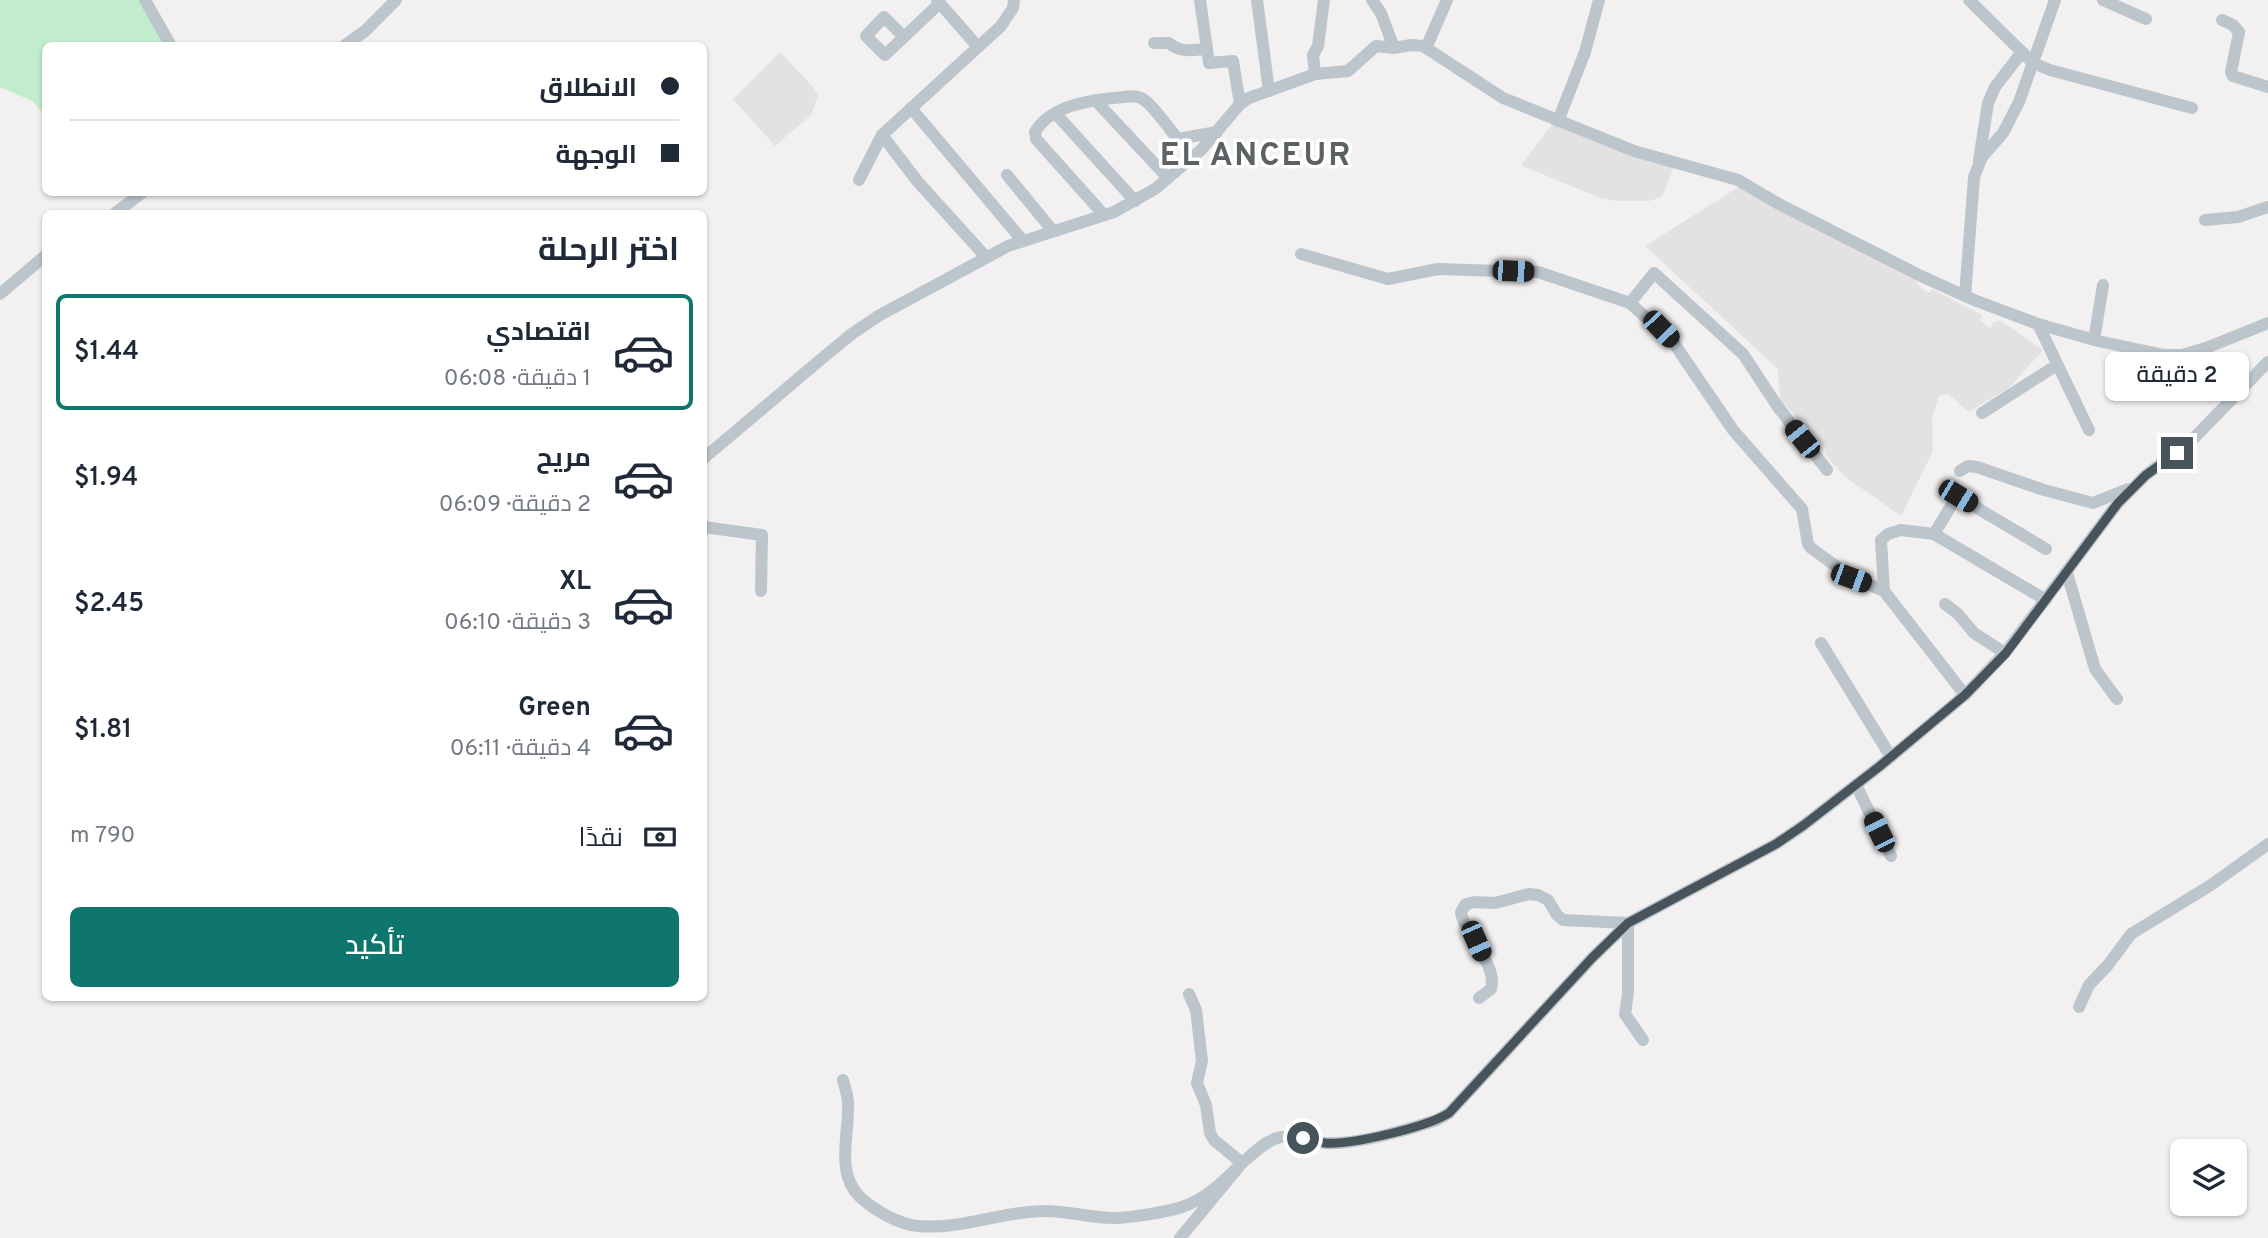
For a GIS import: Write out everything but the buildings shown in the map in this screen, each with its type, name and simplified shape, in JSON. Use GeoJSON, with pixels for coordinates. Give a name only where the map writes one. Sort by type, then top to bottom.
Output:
{"type":"FeatureCollection","features":[{"type":"Feature","properties":{"kind":"street"},"geometry":{"type":"LineString","coordinates":[[145,0],[169,42]]}},
{"type":"Feature","properties":{"kind":"street"},"geometry":{"type":"LineString","coordinates":[[350,42],[365,31],[396,0]]}},
{"type":"Feature","properties":{"kind":"street"},"geometry":{"type":"LineString","coordinates":[[859,180],[882,135],[1009,16],[1014,0]]}},
{"type":"Feature","properties":{"kind":"street"},"geometry":{"type":"LineString","coordinates":[[1200,0],[1209,63],[1233,61],[1240,104]]}},
{"type":"Feature","properties":{"kind":"street"},"geometry":{"type":"LineString","coordinates":[[1257,0],[1269,91]]}},
{"type":"Feature","properties":{"kind":"street"},"geometry":{"type":"LineString","coordinates":[[1315,74],[1312,55],[1318,46],[1324,0]]}},
{"type":"Feature","properties":{"kind":"street"},"geometry":{"type":"LineString","coordinates":[[1372,0],[1381,13],[1394,48]]}},
{"type":"Feature","properties":{"kind":"street"},"geometry":{"type":"LineString","coordinates":[[1426,48],[1447,0]]}},
{"type":"Feature","properties":{"kind":"street"},"geometry":{"type":"LineString","coordinates":[[1558,121],[1585,52],[1600,0]]}},
{"type":"Feature","properties":{"kind":"street"},"geometry":{"type":"LineString","coordinates":[[1969,0],[2033,63],[2050,70],[2192,108]]}},
{"type":"Feature","properties":{"kind":"street"},"geometry":{"type":"LineString","coordinates":[[1978,164],[2003,132],[2014,112],[2054,0]]}},
{"type":"Feature","properties":{"kind":"street"},"geometry":{"type":"LineString","coordinates":[[2103,0],[2146,19]]}},
{"type":"Feature","properties":{"kind":"street"},"geometry":{"type":"LineString","coordinates":[[904,37],[938,2],[978,47]]}},
{"type":"Feature","properties":{"kind":"street"},"geometry":{"type":"LineString","coordinates":[[2222,20],[2233,25],[2239,32],[2231,72],[2233,76],[2268,87]]}},
{"type":"Feature","properties":{"kind":"street"},"geometry":{"type":"LineString","coordinates":[[1154,43],[1164,41],[1182,51],[1207,49]]}},
{"type":"Feature","properties":{"kind":"street"},"geometry":{"type":"LineString","coordinates":[[707,455],[853,333],[880,316],[1008,246],[1104,215],[1135,201],[1168,178],[1217,132],[1240,104],[1315,74],[1348,71],[1376,46],[1394,48],[1410,45],[1426,48],[1503,98],[1634,151],[1738,180],[1791,211],[1921,276],[2038,324],[2094,340],[2164,355],[2182,355],[2268,323]]}},
{"type":"Feature","properties":{"kind":"street"},"geometry":{"type":"LineString","coordinates":[[1965,296],[1974,177],[1988,103],[1995,87],[2022,52]]}},
{"type":"Feature","properties":{"kind":"street"},"geometry":{"type":"LineString","coordinates":[[1104,215],[1034,136],[1037,128],[1056,114],[1074,105],[1095,100],[1132,96],[1143,99],[1178,139],[1217,132]]}},
{"type":"Feature","properties":{"kind":"street"},"geometry":{"type":"LineString","coordinates":[[1095,100],[1168,178]]}},
{"type":"Feature","properties":{"kind":"street"},"geometry":{"type":"LineString","coordinates":[[911,108],[1023,241]]}},
{"type":"Feature","properties":{"kind":"street"},"geometry":{"type":"LineString","coordinates":[[1056,114],[1135,201]]}},
{"type":"Feature","properties":{"kind":"street"},"geometry":{"type":"LineString","coordinates":[[882,135],[918,183],[986,257]]}},
{"type":"Feature","properties":{"kind":"street"},"geometry":{"type":"LineString","coordinates":[[1007,174],[1053,231]]}},
{"type":"Feature","properties":{"kind":"street"},"geometry":{"type":"LineString","coordinates":[[119,210],[138,196]]}},
{"type":"Feature","properties":{"kind":"street"},"geometry":{"type":"LineString","coordinates":[[2205,220],[2238,217],[2268,207]]}},
{"type":"Feature","properties":{"kind":"street"},"geometry":{"type":"LineString","coordinates":[[1301,254],[1388,279],[1438,269],[1538,272],[1630,303],[1673,342],[1733,430],[1802,509],[1811,548],[1851,578],[1884,592],[1965,695]]}},
{"type":"Feature","properties":{"kind":"street"},"geometry":{"type":"LineString","coordinates":[[0,294],[42,258]]}},
{"type":"Feature","properties":{"kind":"street"},"geometry":{"type":"LineString","coordinates":[[1630,303],[1654,273],[1744,354],[1778,407],[1827,470]]}},
{"type":"Feature","properties":{"kind":"street"},"geometry":{"type":"LineString","coordinates":[[2094,340],[2104,285]]}},
{"type":"Feature","properties":{"kind":"street"},"geometry":{"type":"LineString","coordinates":[[2038,324],[2089,430]]}},
{"type":"Feature","properties":{"kind":"street"},"geometry":{"type":"LineString","coordinates":[[843,1080],[848,1099],[845,1171],[850,1185],[878,1210],[915,1226],[934,1227],[1045,1211],[1115,1218],[1182,1207],[1211,1191],[1269,1141],[1280,1137],[1290,1136],[1326,1143],[1352,1141],[1437,1121],[1449,1113],[1592,958],[1628,923],[1776,844],[1856,785],[1965,695],[2006,653],[2095,532],[2134,487],[2219,415],[2268,362]]}},
{"type":"Feature","properties":{"kind":"street"},"geometry":{"type":"LineString","coordinates":[[1982,413],[2057,365]]}},
{"type":"Feature","properties":{"kind":"street"},"geometry":{"type":"LineString","coordinates":[[1960,471],[1968,466],[1978,467],[2043,490],[2094,503],[2134,487]]}},
{"type":"Feature","properties":{"kind":"street"},"geometry":{"type":"LineString","coordinates":[[1934,534],[1958,496],[2046,549]]}},
{"type":"Feature","properties":{"kind":"street"},"geometry":{"type":"LineString","coordinates":[[707,527],[762,535],[761,591]]}},
{"type":"Feature","properties":{"kind":"street"},"geometry":{"type":"LineString","coordinates":[[1884,592],[1881,540],[1888,534],[1901,530],[1934,534],[2046,600]]}},
{"type":"Feature","properties":{"kind":"street"},"geometry":{"type":"LineString","coordinates":[[2067,573],[2095,669],[2117,699]]}},
{"type":"Feature","properties":{"kind":"street"},"geometry":{"type":"LineString","coordinates":[[1945,604],[1958,614],[1974,633],[2006,653]]}},
{"type":"Feature","properties":{"kind":"street"},"geometry":{"type":"LineString","coordinates":[[1821,643],[1891,757]]}},
{"type":"Feature","properties":{"kind":"street"},"geometry":{"type":"LineString","coordinates":[[1856,785],[1891,856]]}},
{"type":"Feature","properties":{"kind":"street"},"geometry":{"type":"LineString","coordinates":[[2079,1007],[2089,985],[2131,934],[2211,885],[2268,844]]}},
{"type":"Feature","properties":{"kind":"street"},"geometry":{"type":"LineString","coordinates":[[1479,999],[1491,989],[1492,976],[1462,918],[1461,912],[1466,904],[1495,903],[1529,894],[1538,895],[1548,900],[1563,920],[1628,923]]}},
{"type":"Feature","properties":{"kind":"street"},"geometry":{"type":"LineString","coordinates":[[1628,923],[1628,993],[1625,1014],[1643,1040]]}},
{"type":"Feature","properties":{"kind":"street"},"geometry":{"type":"LineString","coordinates":[[1189,994],[1196,1010],[1202,1060],[1197,1083],[1206,1105],[1210,1133],[1214,1140],[1242,1163]]}},
{"type":"Feature","properties":{"kind":"street"},"geometry":{"type":"LineString","coordinates":[[1180,1238],[1242,1163]]}},
{"type":"Feature","properties":{"kind":"shaded area"},"geometry":{"type":"Polygon","coordinates":[[[780,52],[818,95],[811,115],[775,146],[733,99],[780,52]]]}},
{"type":"Feature","properties":{"kind":"shaded area"},"geometry":{"type":"Polygon","coordinates":[[[1553,123],[1674,167],[1662,197],[1649,201],[1600,198],[1521,165],[1553,123]]]}},
{"type":"Feature","properties":{"kind":"shaded area"},"geometry":{"type":"Polygon","coordinates":[[[1742,185],[1916,279],[1917,284],[1929,293],[1932,289],[1982,315],[1980,320],[1990,328],[1994,322],[2001,321],[2043,350],[2009,388],[1969,412],[1948,394],[1939,396],[1932,418],[1933,451],[1901,516],[1844,476],[1825,454],[1827,450],[1780,400],[1778,369],[1645,246],[1742,185]]]}},
{"type":"Feature","properties":{"kind":"green space"},"geometry":{"type":"Polygon","coordinates":[[[0,0],[140,0],[164,42],[42,42],[42,112],[32,101],[0,87],[0,0]]]}},
{"type":"Feature","properties":{"kind":"district","name":"EL ANCEUR"},"geometry":{"type":"Point","coordinates":[1256,157]}},
{"type":"Feature","properties":{"kind":"route"},"geometry":{"type":"LineString","coordinates":[[1303,1138],[1326,1143],[1352,1141],[1420,1126],[1437,1121],[1449,1113],[1592,958],[1628,923],[1776,844],[1880,766],[1965,695],[2006,653],[2118,503],[2146,475],[2177,453]]}}]}
